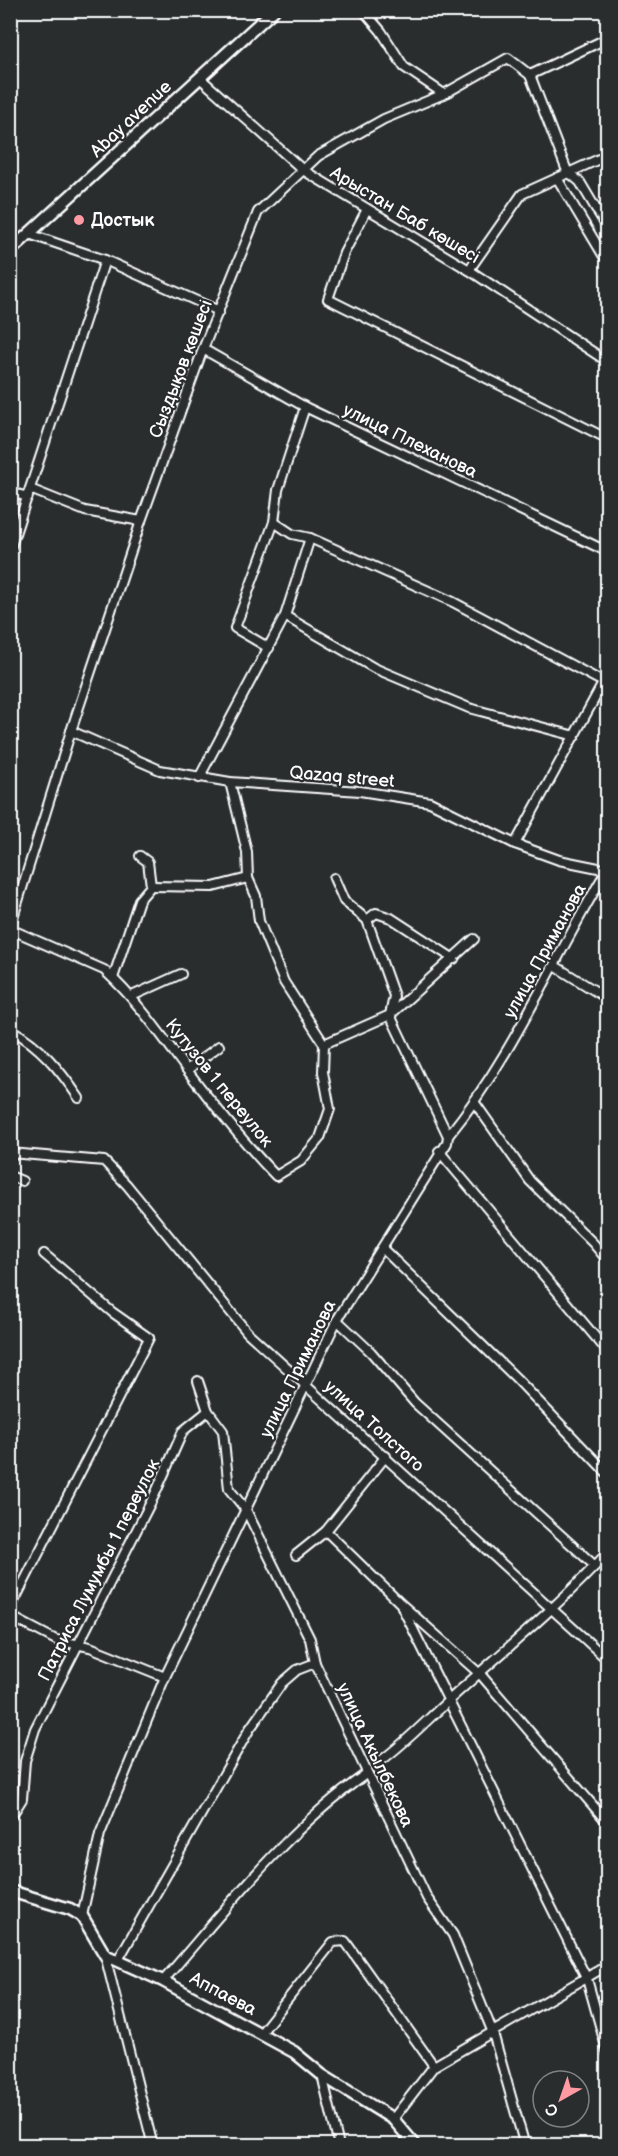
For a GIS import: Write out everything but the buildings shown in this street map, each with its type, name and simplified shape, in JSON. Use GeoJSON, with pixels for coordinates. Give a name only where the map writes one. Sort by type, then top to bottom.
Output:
{"type":"FeatureCollection","features":[{"type":"Feature","properties":{"kind":"street","name":"Abay avenue"},"geometry":{"type":"LineString","coordinates":[[10,251],[274,10]]}},
{"type":"Feature","properties":{"kind":"street"},"geometry":{"type":"LineString","coordinates":[[363,10],[381,31],[404,67],[444,94]]}},
{"type":"Feature","properties":{"kind":"street"},"geometry":{"type":"LineString","coordinates":[[608,38],[530,75],[567,171],[580,182],[608,229]]}},
{"type":"Feature","properties":{"kind":"street","name":"Сыздықов көшесі"},"geometry":{"type":"LineString","coordinates":[[10,928],[71,731],[141,521],[203,349],[258,212],[318,156],[384,119],[444,94],[508,58],[530,75]]}},
{"type":"Feature","properties":{"kind":"street","name":"Арыстан Баб көшесі"},"geometry":{"type":"LineString","coordinates":[[200,78],[303,170],[366,211],[469,270],[608,362]]}},
{"type":"Feature","properties":{"kind":"street"},"geometry":{"type":"LineString","coordinates":[[469,270],[522,194],[567,171],[608,155]]}},
{"type":"Feature","properties":{"kind":"street"},"geometry":{"type":"LineString","coordinates":[[557,178],[588,233],[603,255],[608,255]]}},
{"type":"Feature","properties":{"kind":"street"},"geometry":{"type":"LineString","coordinates":[[366,211],[344,253],[328,299],[608,439]]}},
{"type":"Feature","properties":{"kind":"street"},"geometry":{"type":"LineString","coordinates":[[29,234],[105,260],[219,311]]}},
{"type":"Feature","properties":{"kind":"street"},"geometry":{"type":"LineString","coordinates":[[10,549],[105,260]]}},
{"type":"Feature","properties":{"kind":"street","name":"улица Плеханова"},"geometry":{"type":"LineString","coordinates":[[203,349],[305,406],[608,552]]}},
{"type":"Feature","properties":{"kind":"street"},"geometry":{"type":"LineString","coordinates":[[269,648],[235,628],[274,522],[278,490],[305,406]]}},
{"type":"Feature","properties":{"kind":"street"},"geometry":{"type":"LineString","coordinates":[[10,492],[29,493],[85,510],[141,521]]}},
{"type":"Feature","properties":{"kind":"street"},"geometry":{"type":"LineString","coordinates":[[274,522],[292,534],[310,538],[453,602],[605,678],[515,844]]}},
{"type":"Feature","properties":{"kind":"street"},"geometry":{"type":"LineString","coordinates":[[199,778],[285,615],[310,538]]}},
{"type":"Feature","properties":{"kind":"street"},"geometry":{"type":"LineString","coordinates":[[285,615],[374,668],[469,708],[574,736]]}},
{"type":"Feature","properties":{"kind":"street","name":"Qazaq street"},"geometry":{"type":"LineString","coordinates":[[71,731],[152,768],[199,778],[360,791],[430,802],[515,844],[559,860],[607,869]]}},
{"type":"Feature","properties":{"kind":"street"},"geometry":{"type":"LineString","coordinates":[[230,782],[247,852],[248,878],[256,896],[259,921],[284,981],[324,1044],[390,1015],[474,939]]}},
{"type":"Feature","properties":{"kind":"street"},"geometry":{"type":"LineString","coordinates":[[113,978],[139,900],[151,886],[148,862],[140,856]]}},
{"type":"Feature","properties":{"kind":"street","name":"улица Приманова"},"geometry":{"type":"LineString","coordinates":[[82,1916],[100,1834],[165,1677],[337,1320],[439,1151],[447,1143],[448,1136],[474,1103],[555,966],[607,869]]}},
{"type":"Feature","properties":{"kind":"street"},"geometry":{"type":"LineString","coordinates":[[151,886],[213,887],[248,878]]}},
{"type":"Feature","properties":{"kind":"street"},"geometry":{"type":"LineString","coordinates":[[334,878],[344,901],[367,920],[394,996],[390,1015],[448,1136]]}},
{"type":"Feature","properties":{"kind":"street"},"geometry":{"type":"LineString","coordinates":[[367,920],[376,913],[391,918],[454,959]]}},
{"type":"Feature","properties":{"kind":"street","name":"Кутузов 1 переулок"},"geometry":{"type":"LineString","coordinates":[[10,928],[104,970],[113,978],[132,996],[187,1070],[276,1176],[301,1161],[320,1138],[330,1109],[323,1072],[324,1044]]}},
{"type":"Feature","properties":{"kind":"street"},"geometry":{"type":"LineString","coordinates":[[555,966],[608,999]]}},
{"type":"Feature","properties":{"kind":"street"},"geometry":{"type":"LineString","coordinates":[[132,996],[181,974]]}},
{"type":"Feature","properties":{"kind":"street"},"geometry":{"type":"LineString","coordinates":[[10,1029],[27,1038],[57,1066],[79,1098]]}},
{"type":"Feature","properties":{"kind":"street"},"geometry":{"type":"LineString","coordinates":[[187,1070],[219,1046]]}},
{"type":"Feature","properties":{"kind":"street"},"geometry":{"type":"LineString","coordinates":[[474,1103],[530,1181],[593,1243],[608,1261]]}},
{"type":"Feature","properties":{"kind":"street"},"geometry":{"type":"LineString","coordinates":[[439,1151],[608,1352]]}},
{"type":"Feature","properties":{"kind":"street","name":"улица Толстого"},"geometry":{"type":"LineString","coordinates":[[10,1153],[104,1161],[127,1185],[247,1332],[608,1660]]}},
{"type":"Feature","properties":{"kind":"street"},"geometry":{"type":"LineString","coordinates":[[10,1176],[22,1181]]}},
{"type":"Feature","properties":{"kind":"street"},"geometry":{"type":"LineString","coordinates":[[382,1248],[516,1378],[608,1474]]}},
{"type":"Feature","properties":{"kind":"street"},"geometry":{"type":"LineString","coordinates":[[10,1609],[149,1338],[112,1312],[44,1254]]}},
{"type":"Feature","properties":{"kind":"street"},"geometry":{"type":"LineString","coordinates":[[337,1320],[371,1352],[415,1403],[595,1566]]}},
{"type":"Feature","properties":{"kind":"street","name":"улица Акылбекова"},"geometry":{"type":"LineString","coordinates":[[198,1381],[208,1411],[223,1431],[229,1489],[246,1510],[310,1640],[315,1664],[427,1898],[453,1935],[493,2033],[525,2145]]}},
{"type":"Feature","properties":{"kind":"street","name":"Патриса Лумумбы 1 переулок"},"geometry":{"type":"LineString","coordinates":[[10,1818],[22,1799],[26,1761],[35,1729],[155,1494],[183,1431],[208,1411]]}},
{"type":"Feature","properties":{"kind":"street"},"geometry":{"type":"LineString","coordinates":[[296,1556],[326,1531],[386,1456]]}},
{"type":"Feature","properties":{"kind":"street"},"geometry":{"type":"LineString","coordinates":[[326,1531],[400,1603],[481,1675],[608,1823]]}},
{"type":"Feature","properties":{"kind":"street"},"geometry":{"type":"LineString","coordinates":[[382,1760],[406,1742],[447,1702],[481,1675],[608,1552]]}},
{"type":"Feature","properties":{"kind":"street"},"geometry":{"type":"LineString","coordinates":[[400,1603],[447,1702],[587,1978],[608,2054]]}},
{"type":"Feature","properties":{"kind":"street"},"geometry":{"type":"LineString","coordinates":[[10,1616],[56,1640],[90,1647],[165,1677]]}},
{"type":"Feature","properties":{"kind":"street"},"geometry":{"type":"LineString","coordinates":[[418,1640],[428,1628]]}},
{"type":"Feature","properties":{"kind":"street"},"geometry":{"type":"LineString","coordinates":[[118,1960],[249,1730],[282,1683],[297,1670],[315,1664]]}},
{"type":"Feature","properties":{"kind":"street"},"geometry":{"type":"LineString","coordinates":[[163,1980],[263,1867],[339,1792],[366,1774]]}},
{"type":"Feature","properties":{"kind":"street"},"geometry":{"type":"LineString","coordinates":[[10,1891],[70,1909],[82,1916],[105,1955],[153,2145]]}},
{"type":"Feature","properties":{"kind":"street"},"geometry":{"type":"LineString","coordinates":[[261,2033],[333,1942],[345,1941],[434,2066]]}},
{"type":"Feature","properties":{"kind":"street","name":"Аппаева"},"geometry":{"type":"LineString","coordinates":[[105,1955],[163,1980],[294,2052],[322,2075],[393,2119],[416,2145]]}},
{"type":"Feature","properties":{"kind":"street"},"geometry":{"type":"LineString","coordinates":[[393,2119],[434,2066],[608,1965]]}},
{"type":"Feature","properties":{"kind":"street"},"geometry":{"type":"LineString","coordinates":[[322,2075],[339,2145]]}},
{"type":"Feature","properties":{"kind":"place","name":"Достык"},"geometry":{"type":"Point","coordinates":[79,220]}}]}
